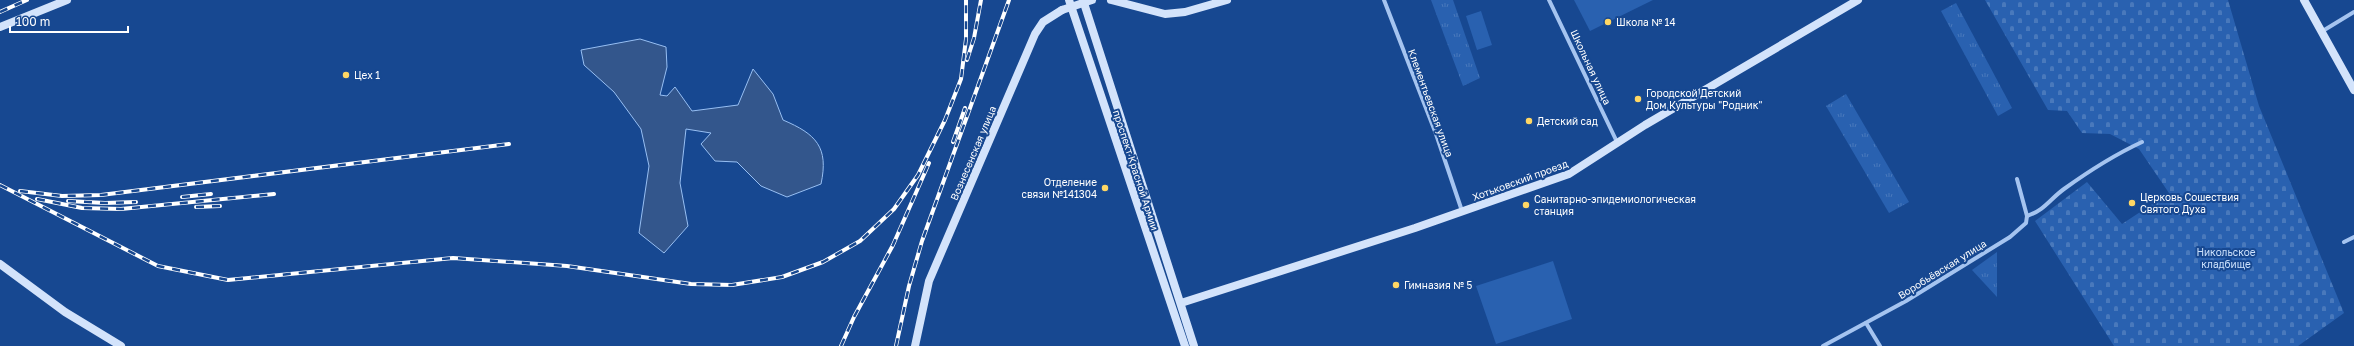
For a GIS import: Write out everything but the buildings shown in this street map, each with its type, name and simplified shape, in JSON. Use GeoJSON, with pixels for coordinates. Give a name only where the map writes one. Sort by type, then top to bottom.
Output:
{"type":"FeatureCollection","features":[{"type":"Feature","properties":{"kind":"main road"},"geometry":{"type":"LineString","coordinates":[[0,27],[67,0]]}},
{"type":"Feature","properties":{"kind":"main road","name":"проспект Красной Армии"},"geometry":{"type":"LineString","coordinates":[[1069,0],[1185,346]]}},
{"type":"Feature","properties":{"kind":"main road","name":"проспект Красной Армии"},"geometry":{"type":"LineString","coordinates":[[1083,0],[1194,346]]}},
{"type":"Feature","properties":{"kind":"main road","name":"Вознесенская улица"},"geometry":{"type":"LineString","coordinates":[[915,346],[929,281],[1035,34],[1043,22],[1062,10],[1092,0]]}},
{"type":"Feature","properties":{"kind":"main road"},"geometry":{"type":"LineString","coordinates":[[1111,0],[1165,14],[1191,11],[1227,0]]}},
{"type":"Feature","properties":{"kind":"main road","name":"Хотьковский проезд"},"geometry":{"type":"LineString","coordinates":[[1181,303],[1462,212],[1569,174],[1617,142],[1858,0]]}},
{"type":"Feature","properties":{"kind":"main road"},"geometry":{"type":"LineString","coordinates":[[2304,0],[2354,90]]}},
{"type":"Feature","properties":{"kind":"main road"},"geometry":{"type":"LineString","coordinates":[[0,264],[65,312],[121,346]]}},
{"type":"Feature","properties":{"kind":"street","name":"Клементьевская улица"},"geometry":{"type":"LineString","coordinates":[[1384,0],[1436,134],[1462,212]]}},
{"type":"Feature","properties":{"kind":"street","name":"Школьная улица"},"geometry":{"type":"LineString","coordinates":[[1549,0],[1617,142]]}},
{"type":"Feature","properties":{"kind":"street"},"geometry":{"type":"LineString","coordinates":[[2321,32],[2354,12]]}},
{"type":"Feature","properties":{"kind":"street"},"geometry":{"type":"LineString","coordinates":[[2017,179],[2027,216],[2040,212],[2063,190],[2115,154],[2142,142]]}},
{"type":"Feature","properties":{"kind":"street","name":"Воробьёвская улица"},"geometry":{"type":"LineString","coordinates":[[1823,346],[1906,301],[2010,237],[2026,223],[2027,216]]}},
{"type":"Feature","properties":{"kind":"street"},"geometry":{"type":"LineString","coordinates":[[2344,242],[2354,237]]}},
{"type":"Feature","properties":{"kind":"street"},"geometry":{"type":"LineString","coordinates":[[1866,323],[1880,346]]}},
{"type":"Feature","properties":{"kind":"green space"},"geometry":{"type":"Polygon","coordinates":[[[1431,0],[1453,0],[1480,78],[1463,86],[1431,0]]]}},
{"type":"Feature","properties":{"kind":"green space"},"geometry":{"type":"Polygon","coordinates":[[[1574,0],[1653,0],[1590,31],[1574,0]]]}},
{"type":"Feature","properties":{"kind":"green space","name":"Никольское кладбище"},"geometry":{"type":"Polygon","coordinates":[[[1985,0],[2228,0],[2259,106],[2344,313],[2298,346],[2114,346],[2035,221],[2087,182],[2122,224],[2169,193],[2139,149],[2110,134],[2082,133],[2067,111],[2048,110],[1985,0]]]}},
{"type":"Feature","properties":{"kind":"green space"},"geometry":{"type":"Polygon","coordinates":[[[1956,3],[2012,108],[1998,116],[1941,11],[1956,3]]]}},
{"type":"Feature","properties":{"kind":"green space"},"geometry":{"type":"Polygon","coordinates":[[[1481,11],[1492,45],[1477,50],[1466,16],[1481,11]]]}},
{"type":"Feature","properties":{"kind":"green space"},"geometry":{"type":"Polygon","coordinates":[[[1846,94],[1909,202],[1889,213],[1826,106],[1846,94]]]}},
{"type":"Feature","properties":{"kind":"green space"},"geometry":{"type":"Polygon","coordinates":[[[1997,252],[1997,297],[1972,270],[1997,252]]]}},
{"type":"Feature","properties":{"kind":"green space"},"geometry":{"type":"Polygon","coordinates":[[[1553,261],[1572,319],[1496,344],[1476,286],[1553,261]]]}},
{"type":"Feature","properties":{"kind":"shaded area"},"geometry":{"type":"Polygon","coordinates":[[[640,39],[666,47],[667,67],[660,95],[667,96],[675,87],[692,111],[738,105],[753,69],[773,94],[783,120],[804,131],[817,143],[823,160],[821,184],[787,197],[761,186],[737,162],[715,161],[701,144],[711,133],[686,129],[680,183],[688,226],[664,253],[639,233],[649,166],[641,129],[614,92],[584,65],[581,50],[640,39]]]}},
{"type":"Feature","properties":{"kind":"railway"},"geometry":{"type":"LineString","coordinates":[[0,12],[27,0]]}},
{"type":"Feature","properties":{"kind":"railway"},"geometry":{"type":"LineString","coordinates":[[0,185],[158,266],[228,280],[453,258],[567,266],[691,284],[732,285],[782,277],[823,262],[860,241],[894,209],[918,175],[945,120],[961,79],[966,39],[966,0]]}},
{"type":"Feature","properties":{"kind":"railway"},"geometry":{"type":"LineString","coordinates":[[967,60],[974,38],[981,0]]}},
{"type":"Feature","properties":{"kind":"railway"},"geometry":{"type":"LineString","coordinates":[[896,346],[909,286],[922,241],[1009,0]]}},
{"type":"Feature","properties":{"kind":"railway"},"geometry":{"type":"LineString","coordinates":[[953,142],[965,108]]}},
{"type":"Feature","properties":{"kind":"railway"},"geometry":{"type":"LineString","coordinates":[[20,191],[62,196],[101,195],[509,144]]}},
{"type":"Feature","properties":{"kind":"railway"},"geometry":{"type":"LineString","coordinates":[[841,346],[854,317],[893,245],[929,163]]}},
{"type":"Feature","properties":{"kind":"railway"},"geometry":{"type":"LineString","coordinates":[[182,197],[211,194]]}},
{"type":"Feature","properties":{"kind":"railway"},"geometry":{"type":"LineString","coordinates":[[37,199],[82,208],[121,209],[274,194]]}},
{"type":"Feature","properties":{"kind":"railway"},"geometry":{"type":"LineString","coordinates":[[68,201],[105,203],[136,202]]}},
{"type":"Feature","properties":{"kind":"railway"},"geometry":{"type":"LineString","coordinates":[[196,207],[220,206]]}},
{"type":"Feature","properties":{"kind":"place","name":"Школа № 14"},"geometry":{"type":"Point","coordinates":[1608,22]}},
{"type":"Feature","properties":{"kind":"place","name":"Цех 1"},"geometry":{"type":"Point","coordinates":[346,75]}},
{"type":"Feature","properties":{"kind":"place","name":"Городской Детский Дом Культуры \"Родник\""},"geometry":{"type":"Point","coordinates":[1638,99]}},
{"type":"Feature","properties":{"kind":"place","name":"Детский сад"},"geometry":{"type":"Point","coordinates":[1529,121]}},
{"type":"Feature","properties":{"kind":"place","name":"Отделение связи №141304"},"geometry":{"type":"Point","coordinates":[1105,188]}},
{"type":"Feature","properties":{"kind":"place","name":"Церковь Сошествия Святого Духа"},"geometry":{"type":"Point","coordinates":[2132,203]}},
{"type":"Feature","properties":{"kind":"place","name":"Санитарно-эпидемиологическая станция"},"geometry":{"type":"Point","coordinates":[1526,205]}},
{"type":"Feature","properties":{"kind":"place","name":"Гимназия № 5"},"geometry":{"type":"Point","coordinates":[1396,285]}}]}
